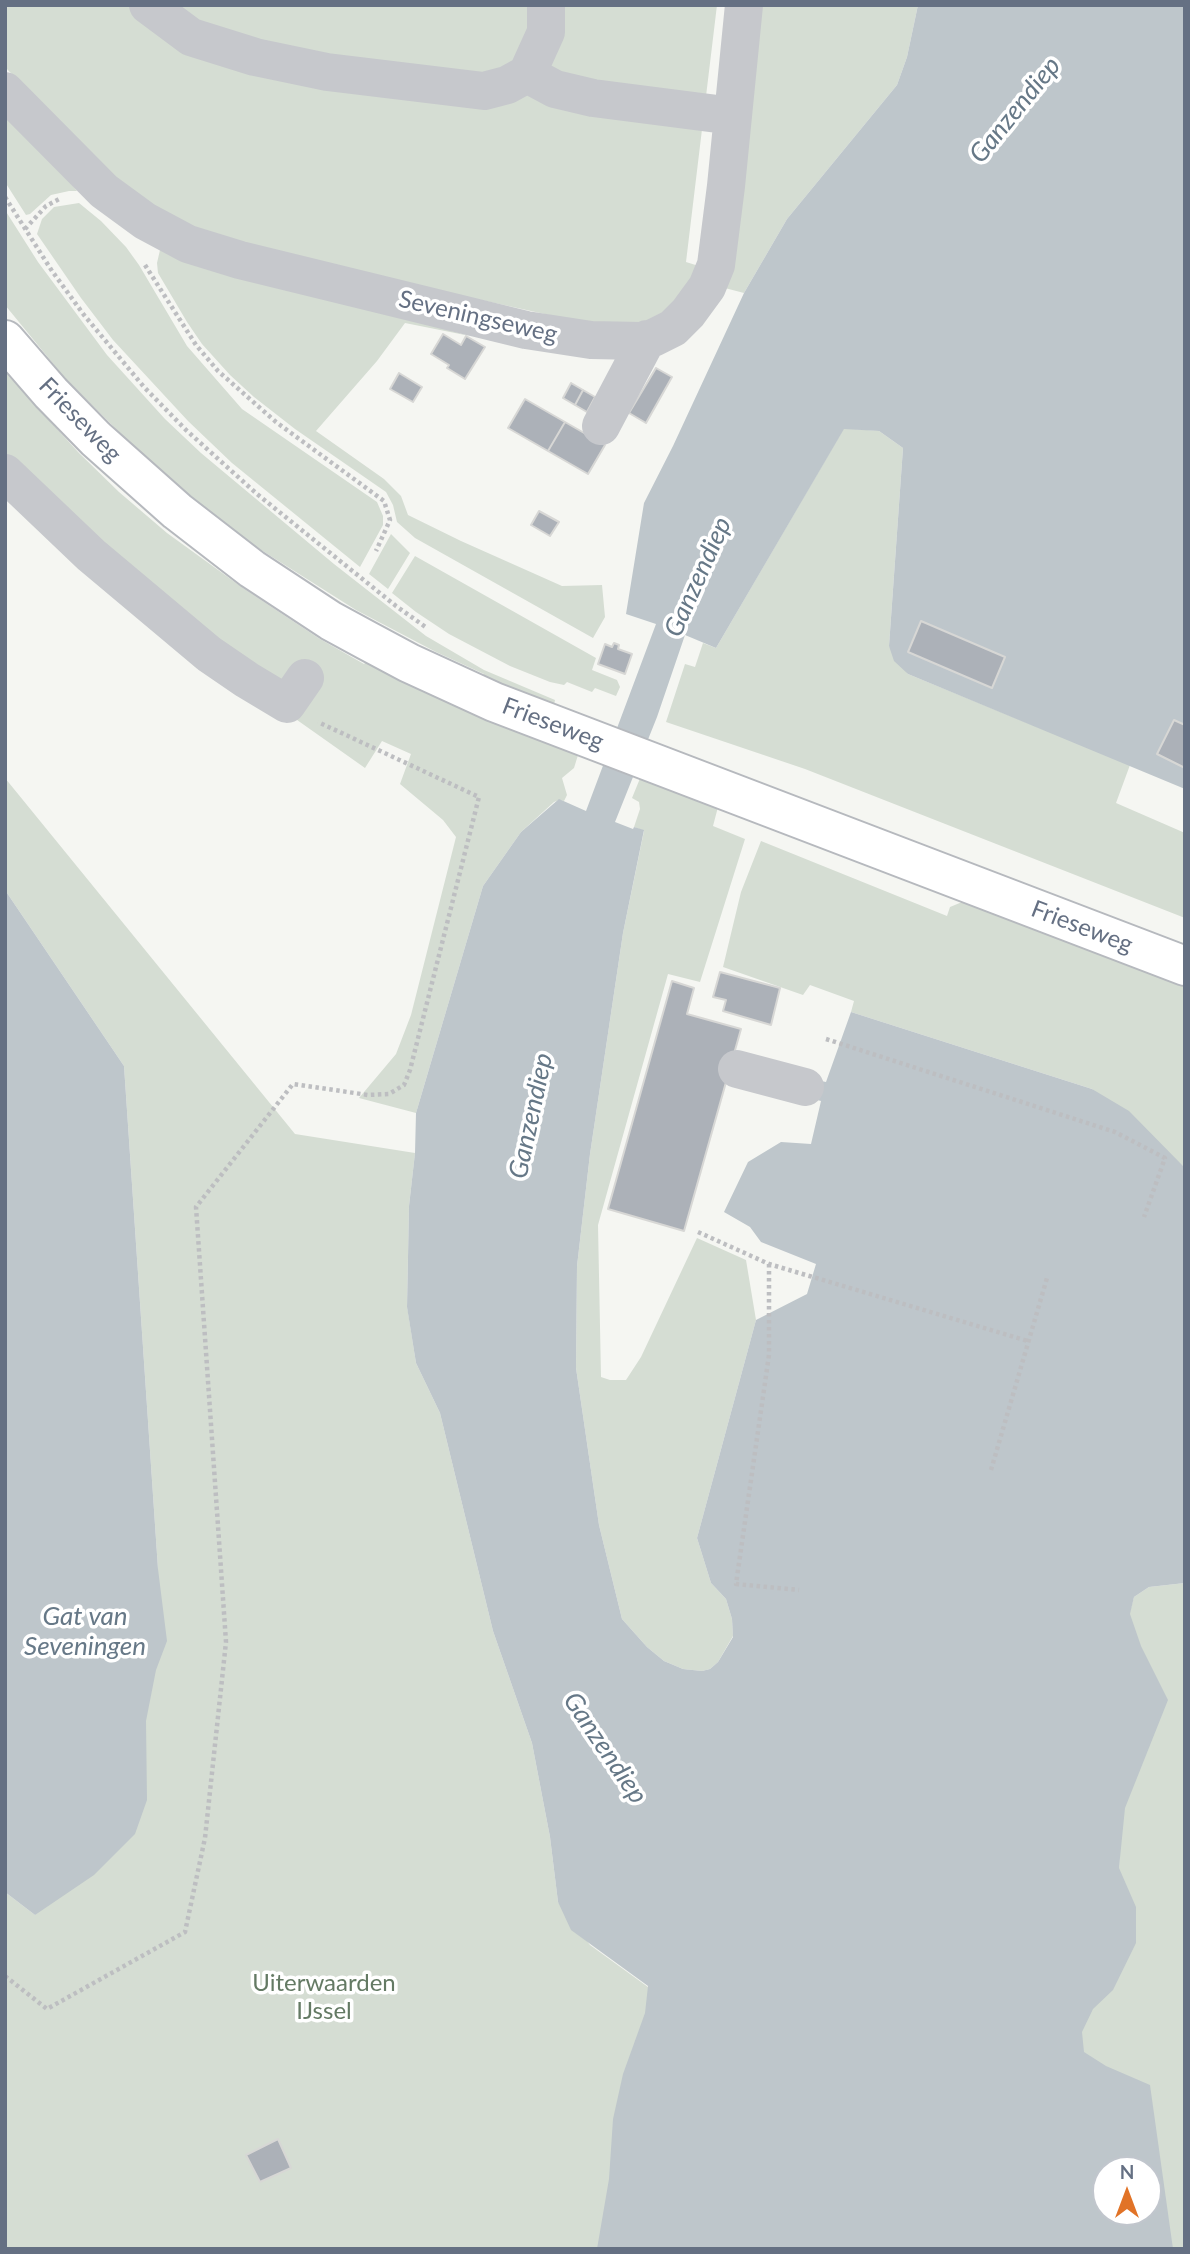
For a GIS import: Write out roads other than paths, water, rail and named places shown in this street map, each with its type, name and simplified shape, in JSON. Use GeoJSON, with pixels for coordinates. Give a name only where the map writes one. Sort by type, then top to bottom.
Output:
{"type":"FeatureCollection","features":[{"type":"Feature","properties":{"kind":"main road","name":"Frieseweg"},"geometry":{"type":"LineString","coordinates":[[5,340],[51,393],[127,468],[177,511],[252,569],[331,621],[409,663],[494,702],[1185,967]]}},
{"type":"Feature","properties":{"kind":"street"},"geometry":{"type":"LineString","coordinates":[[148,5],[191,37],[255,57],[327,72],[484,91],[507,85],[527,74],[546,32],[546,5]]}},
{"type":"Feature","properties":{"kind":"street","name":"Seveningseweg"},"geometry":{"type":"LineString","coordinates":[[5,91],[104,191],[145,221],[188,244],[240,260],[526,330],[623,342],[647,339],[673,328],[702,295],[712,276],[719,249],[744,5]]}},
{"type":"Feature","properties":{"kind":"street"},"geometry":{"type":"LineString","coordinates":[[527,74],[555,89],[593,98],[733,116]]}},
{"type":"Feature","properties":{"kind":"street"},"geometry":{"type":"LineString","coordinates":[[601,426],[647,339]]}},
{"type":"Feature","properties":{"kind":"street"},"geometry":{"type":"LineString","coordinates":[[5,473],[90,555],[209,654],[296,691]]}},
{"type":"Feature","properties":{"kind":"street"},"geometry":{"type":"LineString","coordinates":[[737,1069],[805,1087]]}},
{"type":"Feature","properties":{"kind":"water","name":"Ganzendiep"},"geometry":{"type":"Polygon","coordinates":[[[918,5],[1185,5],[1185,789],[908,674],[894,661],[889,646],[903,448],[879,431],[844,429],[716,648],[685,635],[657,717],[615,822],[644,830],[623,933],[590,1154],[577,1266],[576,1368],[599,1525],[622,1619],[647,1647],[664,1661],[683,1669],[710,1669],[718,1662],[733,1637],[732,1619],[726,1599],[711,1583],[697,1538],[756,1320],[807,1294],[816,1264],[761,1242],[750,1227],[724,1212],[748,1162],[781,1142],[811,1144],[821,1101],[803,1096],[807,1078],[826,1082],[851,1012],[1092,1089],[1129,1111],[1185,1168],[1185,1583],[1149,1587],[1134,1597],[1130,1614],[1141,1646],[1168,1700],[1125,1808],[1119,1868],[1136,1907],[1136,1943],[1113,1990],[1093,2009],[1082,2032],[1084,2052],[1106,2066],[1150,2085],[1160,2156],[1092,2156],[1092,2226],[1162,2226],[1162,2171],[1173,2249],[597,2249],[609,2179],[613,2119],[623,2074],[645,2013],[648,1986],[571,1930],[558,1902],[550,1837],[532,1743],[493,1631],[440,1413],[416,1363],[407,1307],[409,1206],[416,1113],[483,886],[521,832],[559,799],[586,811],[656,624],[626,614],[644,503],[744,293],[787,219],[897,85],[907,57],[918,5]]]}},
{"type":"Feature","properties":{"kind":"water","name":"Gat van Seveningen"},"geometry":{"type":"Polygon","coordinates":[[[5,890],[124,1066],[158,1569],[167,1641],[156,1670],[146,1721],[147,1800],[135,1834],[94,1875],[35,1915],[5,1892],[5,890]]]}},
{"type":"Feature","properties":{"kind":"park label","name":"Uiterwaarden IJssel"},"geometry":{"type":"Point","coordinates":[324,1997]}}]}
